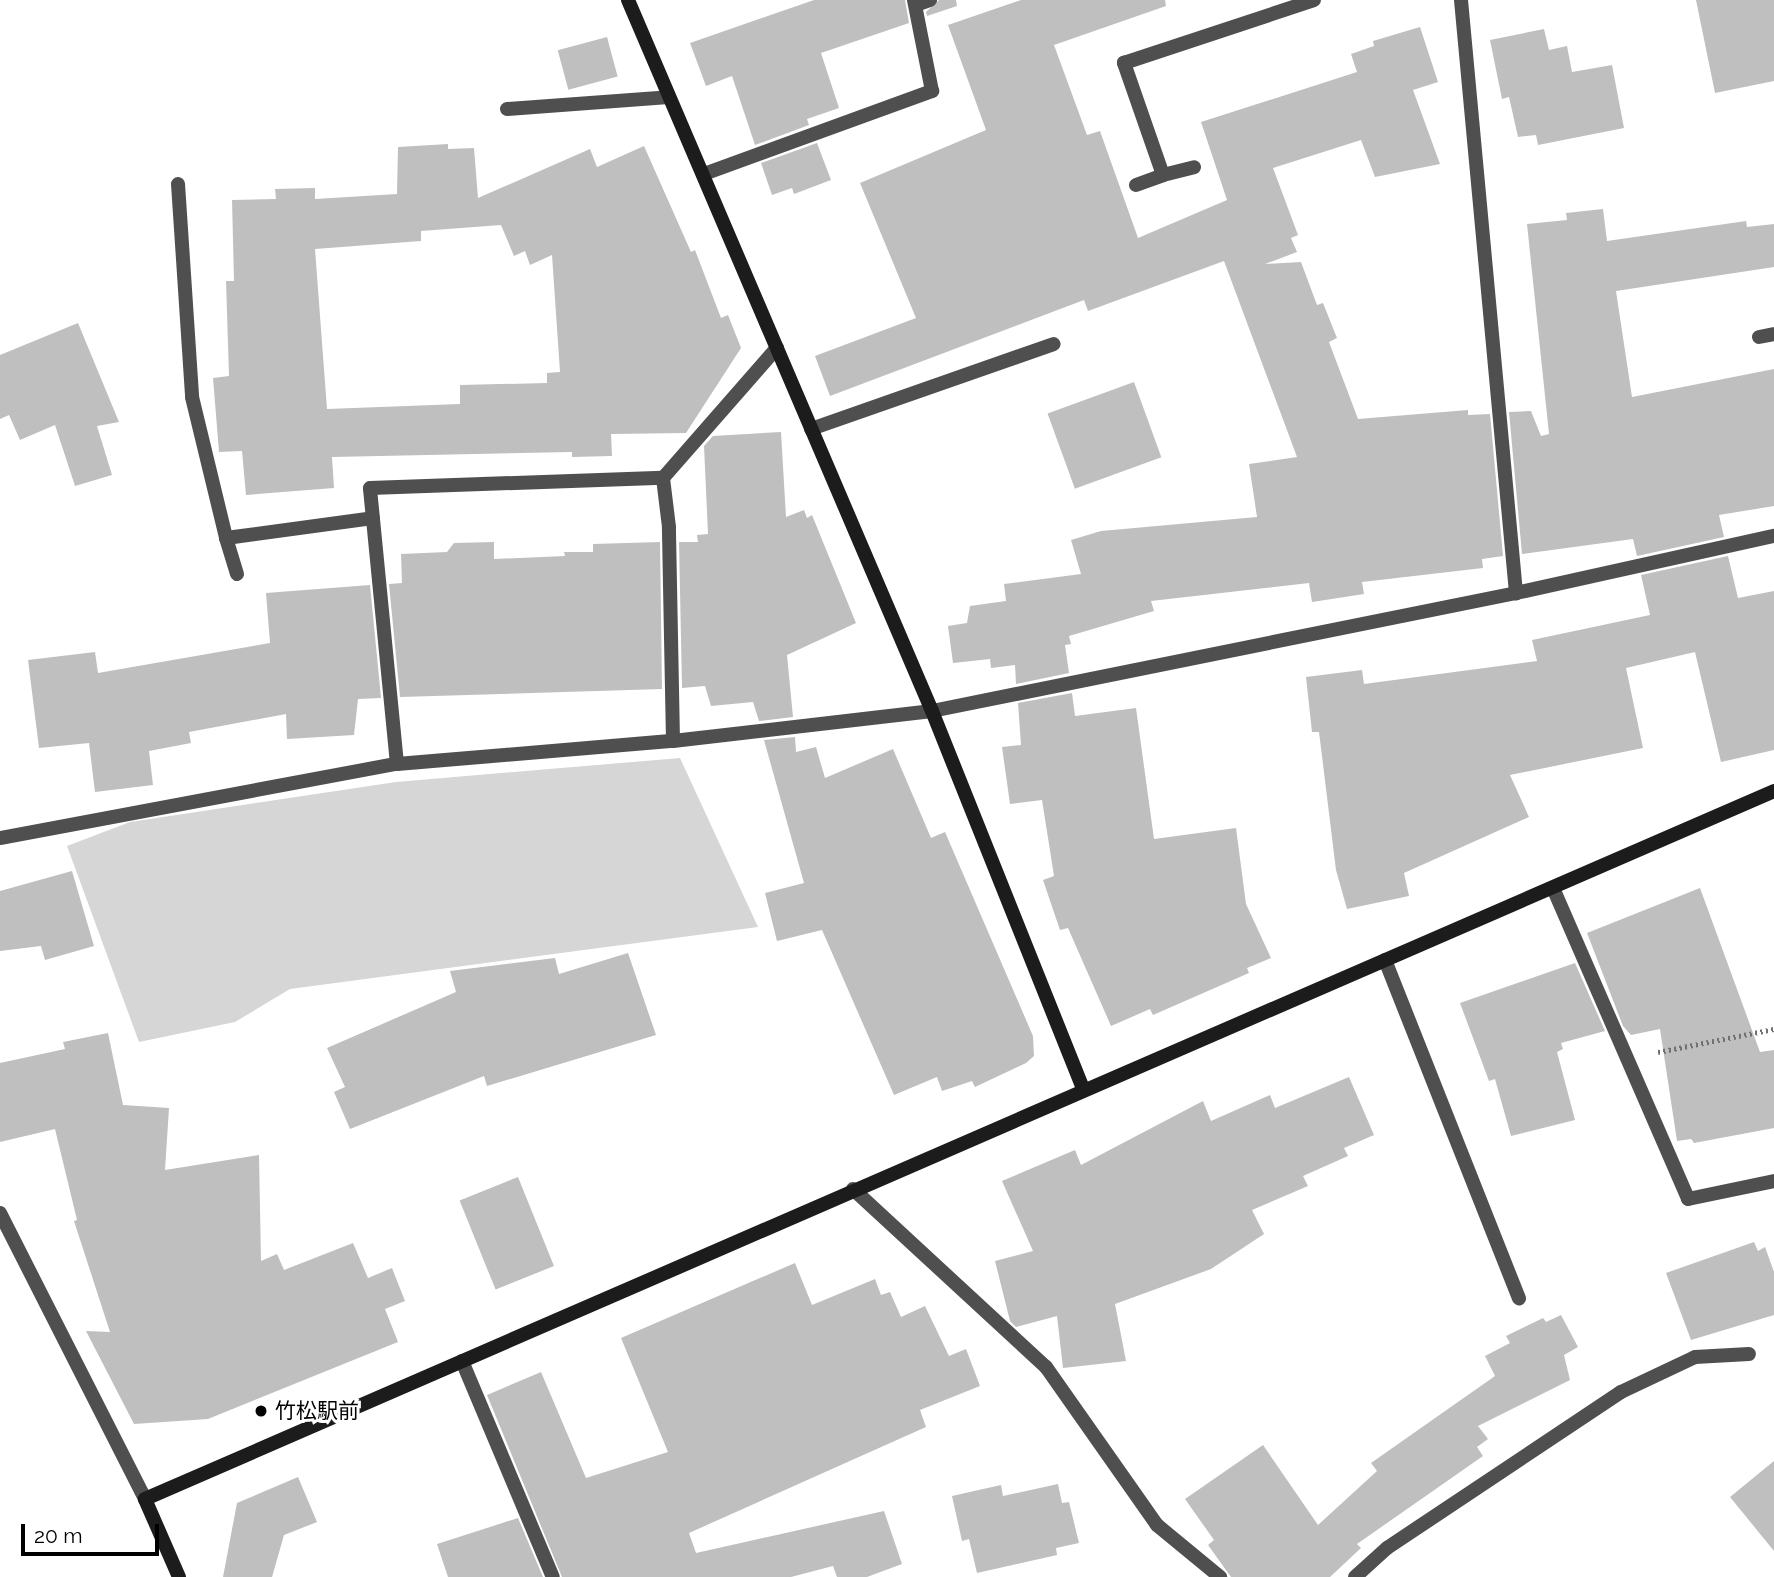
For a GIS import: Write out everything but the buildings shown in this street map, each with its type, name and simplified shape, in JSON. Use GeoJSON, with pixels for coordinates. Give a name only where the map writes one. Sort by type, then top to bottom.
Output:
{"type":"FeatureCollection","features":[{"type":"Feature","properties":{"kind":"street"},"geometry":{"type":"LineString","coordinates":[[628,0],[932,711],[1083,1089]]}},
{"type":"Feature","properties":{"kind":"street"},"geometry":{"type":"LineString","coordinates":[[1163,175],[1124,63],[1314,0]]}},
{"type":"Feature","properties":{"kind":"street"},"geometry":{"type":"LineString","coordinates":[[1461,0],[1516,593]]}},
{"type":"Feature","properties":{"kind":"street"},"geometry":{"type":"LineString","coordinates":[[704,174],[932,91],[920,2]]}},
{"type":"Feature","properties":{"kind":"street"},"geometry":{"type":"LineString","coordinates":[[507,109],[669,97]]}},
{"type":"Feature","properties":{"kind":"street"},"geometry":{"type":"LineString","coordinates":[[1136,185],[1194,167]]}},
{"type":"Feature","properties":{"kind":"street"},"geometry":{"type":"LineString","coordinates":[[178,184],[192,397],[237,574]]}},
{"type":"Feature","properties":{"kind":"street"},"geometry":{"type":"LineString","coordinates":[[1759,337],[1774,334]]}},
{"type":"Feature","properties":{"kind":"street"},"geometry":{"type":"LineString","coordinates":[[811,429],[1054,344]]}},
{"type":"Feature","properties":{"kind":"street"},"geometry":{"type":"LineString","coordinates":[[397,764],[370,488],[663,478],[777,348]]}},
{"type":"Feature","properties":{"kind":"street"},"geometry":{"type":"LineString","coordinates":[[663,478],[669,527],[673,741]]}},
{"type":"Feature","properties":{"kind":"street"},"geometry":{"type":"LineString","coordinates":[[226,538],[373,518]]}},
{"type":"Feature","properties":{"kind":"street"},"geometry":{"type":"LineString","coordinates":[[0,838],[397,764],[673,741],[932,711],[1516,593],[1774,536]]}},
{"type":"Feature","properties":{"kind":"street"},"geometry":{"type":"LineString","coordinates":[[145,1499],[1083,1089],[1774,791]]}},
{"type":"Feature","properties":{"kind":"street"},"geometry":{"type":"LineString","coordinates":[[1553,888],[1688,1199],[1774,1181]]}},
{"type":"Feature","properties":{"kind":"street"},"geometry":{"type":"LineString","coordinates":[[1385,960],[1520,1298]]}},
{"type":"Feature","properties":{"kind":"street"},"geometry":{"type":"LineString","coordinates":[[853,1189],[1046,1367],[1157,1525],[1220,1577]]}},
{"type":"Feature","properties":{"kind":"street"},"geometry":{"type":"LineString","coordinates":[[0,1213],[145,1499],[179,1577]]}},
{"type":"Feature","properties":{"kind":"street"},"geometry":{"type":"LineString","coordinates":[[1355,1577],[1387,1548],[1621,1392],[1695,1357],[1749,1354]]}},
{"type":"Feature","properties":{"kind":"street"},"geometry":{"type":"LineString","coordinates":[[462,1361],[554,1577]]}},
{"type":"Feature","properties":{"kind":"path"},"geometry":{"type":"LineString","coordinates":[[1626,1059],[1774,1029]]}},
{"type":"Feature","properties":{"kind":"shaded area"},"geometry":{"type":"Polygon","coordinates":[[[680,758],[758,927],[290,989],[235,1022],[139,1042],[67,846],[130,822],[396,782],[680,758]]]}},
{"type":"Feature","properties":{"kind":"place","name":"竹松駅前"},"geometry":{"type":"Point","coordinates":[261,1411]}}]}
